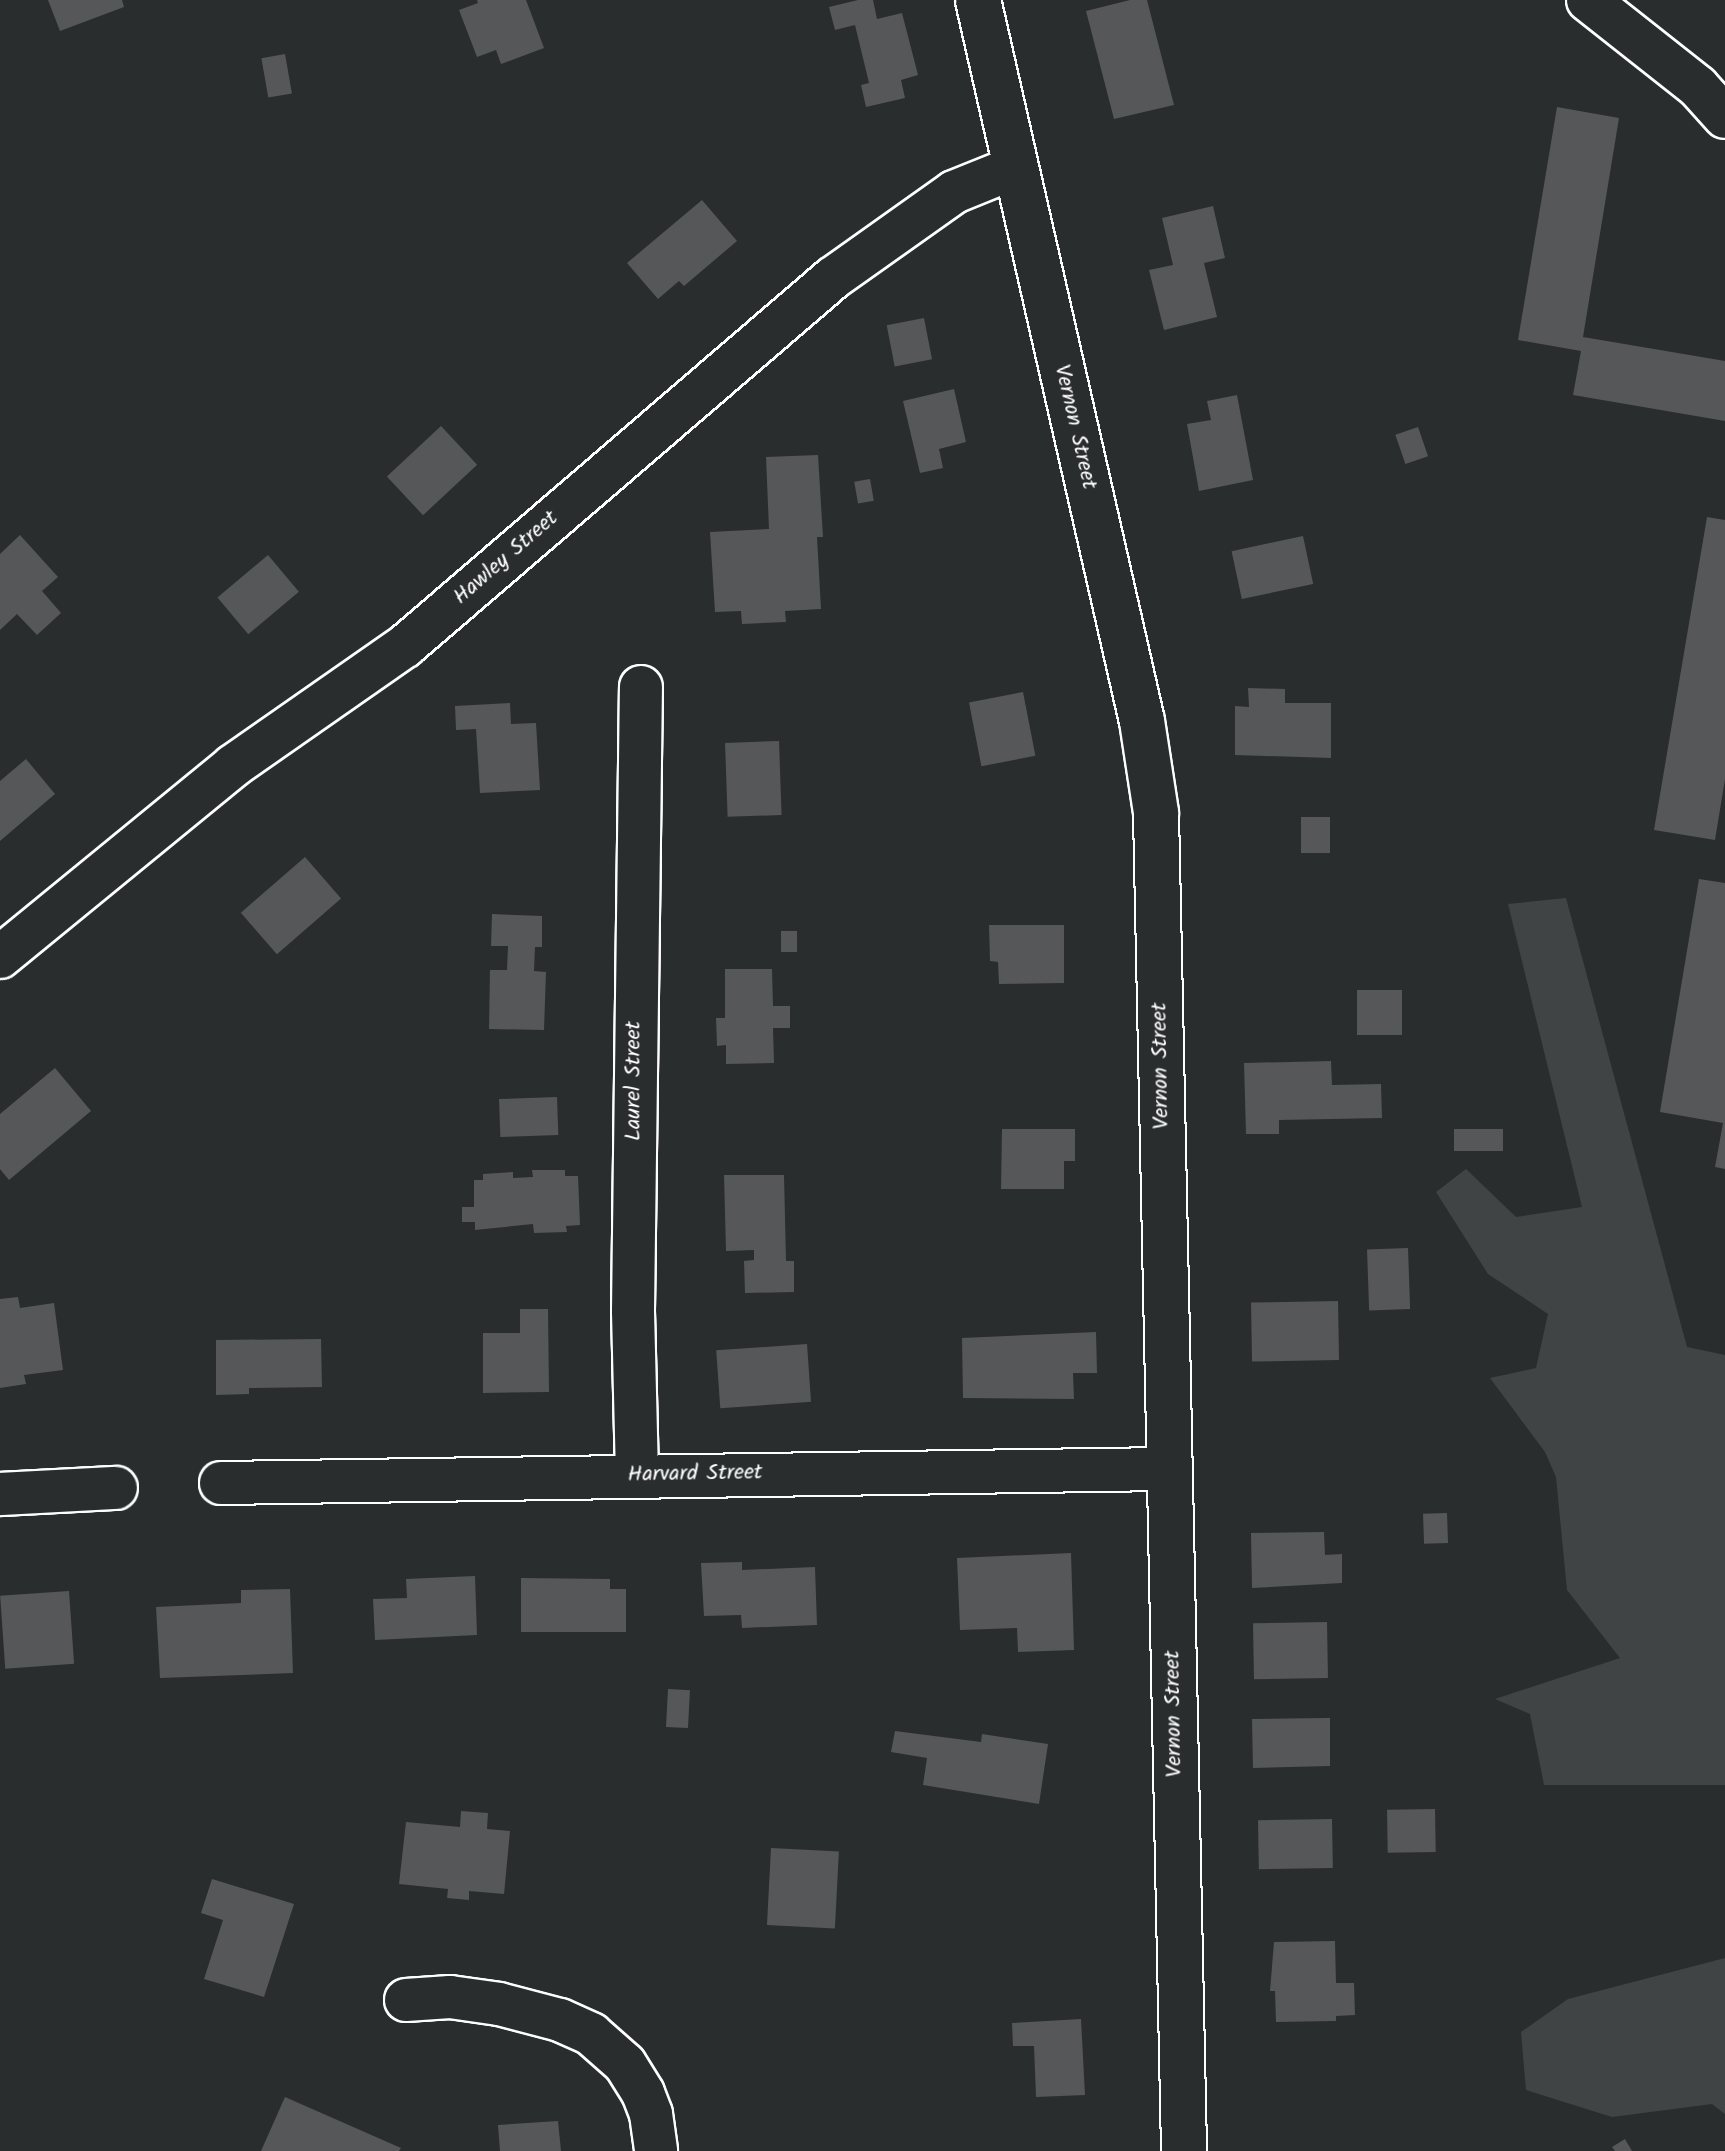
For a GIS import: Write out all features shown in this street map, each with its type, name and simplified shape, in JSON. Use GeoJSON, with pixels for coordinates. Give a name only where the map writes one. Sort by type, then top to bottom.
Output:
{"type":"FeatureCollection","features":[{"type":"Feature","properties":{"kind":"street","name":"Vernon Street"},"geometry":{"type":"LineString","coordinates":[[978,0],[1151,767],[1156,813],[1184,2151]]}},
{"type":"Feature","properties":{"kind":"street"},"geometry":{"type":"LineString","coordinates":[[1588,0],[1698,87],[1725,117]]}},
{"type":"Feature","properties":{"kind":"street","name":"Hawley Street"},"geometry":{"type":"LineString","coordinates":[[0,957],[221,776],[405,646],[833,278],[954,192],[1016,167]]}},
{"type":"Feature","properties":{"kind":"street","name":"Laurel Street"},"geometry":{"type":"LineString","coordinates":[[637,1475],[633,1296],[641,687]]}},
{"type":"Feature","properties":{"kind":"street","name":"Harvard Street"},"geometry":{"type":"LineString","coordinates":[[221,1483],[1169,1469]]}},
{"type":"Feature","properties":{"kind":"street"},"geometry":{"type":"LineString","coordinates":[[0,1494],[116,1488]]}},
{"type":"Feature","properties":{"kind":"street"},"geometry":{"type":"LineString","coordinates":[[406,2000],[450,1997],[499,2004],[560,2020],[591,2034],[625,2064],[643,2093],[656,2151]]}},
{"type":"Feature","properties":{"kind":"shaded area"},"geometry":{"type":"Polygon","coordinates":[[[1566,898],[1687,1347],[1725,1355],[1725,1785],[1544,1785],[1530,1714],[1495,1699],[1620,1658],[1567,1590],[1556,1477],[1545,1452],[1490,1378],[1536,1368],[1548,1314],[1488,1274],[1436,1192],[1466,1169],[1516,1217],[1582,1207],[1508,904],[1566,898]]]}},
{"type":"Feature","properties":{"kind":"shaded area"},"geometry":{"type":"Polygon","coordinates":[[[1725,1958],[1725,2114],[1712,2104],[1612,2117],[1526,2090],[1521,2032],[1568,1999],[1725,1958]]]}},
{"type":"Feature","properties":{"kind":"building"},"geometry":{"type":"Polygon","coordinates":[[[48,0],[122,0],[124,7],[60,31],[48,0]]]}},
{"type":"Feature","properties":{"kind":"building"},"geometry":{"type":"Polygon","coordinates":[[[477,0],[526,0],[544,48],[501,64],[496,50],[477,57],[459,10],[478,3],[477,0]]]}},
{"type":"Feature","properties":{"kind":"building"},"geometry":{"type":"Polygon","coordinates":[[[873,0],[877,19],[902,13],[918,75],[901,80],[905,98],[866,107],[861,85],[869,83],[855,25],[835,30],[829,7],[873,0]]]}},
{"type":"Feature","properties":{"kind":"building"},"geometry":{"type":"Polygon","coordinates":[[[1130,0],[1147,0],[1174,105],[1114,119],[1086,11],[1130,0]]]}},
{"type":"Feature","properties":{"kind":"building"},"geometry":{"type":"Polygon","coordinates":[[[285,54],[292,93],[268,98],[261,58],[285,54]]]}},
{"type":"Feature","properties":{"kind":"building"},"geometry":{"type":"Polygon","coordinates":[[[1557,107],[1619,118],[1583,337],[1725,361],[1725,421],[1573,395],[1581,351],[1518,340],[1557,107]]]}},
{"type":"Feature","properties":{"kind":"building"},"geometry":{"type":"Polygon","coordinates":[[[702,200],[737,241],[684,286],[679,281],[658,299],[627,263],[702,200]]]}},
{"type":"Feature","properties":{"kind":"building"},"geometry":{"type":"Polygon","coordinates":[[[1213,206],[1225,258],[1204,263],[1217,317],[1164,330],[1149,270],[1173,265],[1162,218],[1213,206]]]}},
{"type":"Feature","properties":{"kind":"building"},"geometry":{"type":"Polygon","coordinates":[[[924,318],[932,359],[895,366],[887,325],[924,318]]]}},
{"type":"Feature","properties":{"kind":"building"},"geometry":{"type":"Polygon","coordinates":[[[954,389],[966,442],[939,449],[943,468],[920,473],[903,401],[954,389]]]}},
{"type":"Feature","properties":{"kind":"building"},"geometry":{"type":"Polygon","coordinates":[[[1237,395],[1253,480],[1199,491],[1187,424],[1211,420],[1207,401],[1237,395]]]}},
{"type":"Feature","properties":{"kind":"building"},"geometry":{"type":"Polygon","coordinates":[[[441,426],[477,465],[423,515],[387,476],[441,426]]]}},
{"type":"Feature","properties":{"kind":"building"},"geometry":{"type":"Polygon","coordinates":[[[1418,427],[1428,456],[1405,464],[1395,435],[1418,427]]]}},
{"type":"Feature","properties":{"kind":"building"},"geometry":{"type":"Polygon","coordinates":[[[818,455],[823,537],[817,537],[821,609],[785,611],[786,622],[742,624],[741,611],[715,612],[710,532],[769,529],[766,457],[818,455]]]}},
{"type":"Feature","properties":{"kind":"building"},"geometry":{"type":"Polygon","coordinates":[[[870,479],[874,501],[858,503],[854,482],[870,479]]]}},
{"type":"Feature","properties":{"kind":"building"},"geometry":{"type":"Polygon","coordinates":[[[1707,517],[1725,520],[1725,779],[1715,840],[1654,830],[1707,517]]]}},
{"type":"Feature","properties":{"kind":"building"},"geometry":{"type":"Polygon","coordinates":[[[20,535],[58,577],[42,591],[61,613],[37,635],[17,614],[0,630],[0,554],[20,535]]]}},
{"type":"Feature","properties":{"kind":"building"},"geometry":{"type":"Polygon","coordinates":[[[1303,536],[1313,584],[1242,599],[1232,551],[1303,536]]]}},
{"type":"Feature","properties":{"kind":"building"},"geometry":{"type":"Polygon","coordinates":[[[268,555],[299,592],[248,634],[217,597],[268,555]]]}},
{"type":"Feature","properties":{"kind":"building"},"geometry":{"type":"Polygon","coordinates":[[[1248,688],[1285,689],[1285,703],[1331,703],[1331,758],[1235,755],[1235,706],[1249,707],[1248,688]]]}},
{"type":"Feature","properties":{"kind":"building"},"geometry":{"type":"Polygon","coordinates":[[[1023,692],[1035,756],[981,766],[969,702],[1023,692]]]}},
{"type":"Feature","properties":{"kind":"building"},"geometry":{"type":"Polygon","coordinates":[[[510,703],[511,724],[536,723],[540,790],[480,793],[476,729],[456,730],[455,706],[510,703]]]}},
{"type":"Feature","properties":{"kind":"building"},"geometry":{"type":"Polygon","coordinates":[[[779,741],[782,815],[728,817],[725,743],[779,741]]]}},
{"type":"Feature","properties":{"kind":"building"},"geometry":{"type":"Polygon","coordinates":[[[26,759],[55,794],[0,841],[0,781],[26,759]]]}},
{"type":"Feature","properties":{"kind":"building"},"geometry":{"type":"Polygon","coordinates":[[[1301,817],[1330,817],[1330,853],[1301,853],[1301,817]]]}},
{"type":"Feature","properties":{"kind":"building"},"geometry":{"type":"Polygon","coordinates":[[[305,857],[341,899],[277,954],[241,913],[305,857]]]}},
{"type":"Feature","properties":{"kind":"building"},"geometry":{"type":"Polygon","coordinates":[[[1699,879],[1725,883],[1725,1169],[1715,1167],[1723,1123],[1660,1112],[1699,879]]]}},
{"type":"Feature","properties":{"kind":"building"},"geometry":{"type":"Polygon","coordinates":[[[492,914],[542,916],[542,947],[535,947],[534,971],[546,972],[544,1030],[489,1029],[490,970],[507,970],[508,946],[491,946],[492,914]]]}},
{"type":"Feature","properties":{"kind":"building"},"geometry":{"type":"Polygon","coordinates":[[[989,925],[1064,925],[1064,983],[999,984],[998,962],[990,961],[989,925]]]}},
{"type":"Feature","properties":{"kind":"building"},"geometry":{"type":"Polygon","coordinates":[[[781,931],[797,931],[797,952],[781,952],[781,931]]]}},
{"type":"Feature","properties":{"kind":"building"},"geometry":{"type":"Polygon","coordinates":[[[725,969],[772,969],[773,1006],[790,1006],[790,1028],[773,1028],[774,1063],[726,1064],[726,1045],[717,1046],[716,1018],[725,1018],[725,969]]]}},
{"type":"Feature","properties":{"kind":"building"},"geometry":{"type":"Polygon","coordinates":[[[1357,990],[1402,990],[1402,1035],[1357,1035],[1357,990]]]}},
{"type":"Feature","properties":{"kind":"building"},"geometry":{"type":"Polygon","coordinates":[[[1331,1061],[1332,1085],[1381,1084],[1382,1118],[1279,1120],[1279,1134],[1246,1134],[1244,1063],[1331,1061]]]}},
{"type":"Feature","properties":{"kind":"building"},"geometry":{"type":"Polygon","coordinates":[[[55,1068],[91,1111],[9,1180],[0,1169],[0,1114],[55,1068]]]}},
{"type":"Feature","properties":{"kind":"building"},"geometry":{"type":"Polygon","coordinates":[[[557,1097],[558,1135],[500,1137],[499,1099],[557,1097]]]}},
{"type":"Feature","properties":{"kind":"building"},"geometry":{"type":"Polygon","coordinates":[[[1002,1129],[1075,1129],[1075,1161],[1064,1161],[1064,1189],[1001,1189],[1002,1129]]]}},
{"type":"Feature","properties":{"kind":"building"},"geometry":{"type":"Polygon","coordinates":[[[1454,1129],[1503,1129],[1503,1151],[1454,1151],[1454,1129]]]}},
{"type":"Feature","properties":{"kind":"building"},"geometry":{"type":"Polygon","coordinates":[[[532,1170],[565,1170],[565,1176],[578,1176],[580,1225],[566,1226],[567,1232],[534,1233],[533,1224],[475,1230],[475,1222],[462,1222],[462,1207],[474,1207],[474,1180],[483,1180],[483,1174],[513,1172],[513,1178],[533,1177],[532,1170]]]}},
{"type":"Feature","properties":{"kind":"building"},"geometry":{"type":"Polygon","coordinates":[[[724,1175],[784,1175],[786,1261],[794,1261],[794,1292],[745,1293],[744,1261],[754,1260],[754,1250],[726,1251],[724,1175]]]}},
{"type":"Feature","properties":{"kind":"building"},"geometry":{"type":"Polygon","coordinates":[[[1408,1248],[1410,1309],[1369,1310],[1367,1249],[1408,1248]]]}},
{"type":"Feature","properties":{"kind":"building"},"geometry":{"type":"Polygon","coordinates":[[[18,1297],[20,1308],[54,1303],[63,1370],[24,1375],[26,1384],[0,1388],[0,1299],[18,1297]]]}},
{"type":"Feature","properties":{"kind":"building"},"geometry":{"type":"Polygon","coordinates":[[[1338,1301],[1339,1360],[1252,1362],[1251,1303],[1338,1301]]]}},
{"type":"Feature","properties":{"kind":"building"},"geometry":{"type":"Polygon","coordinates":[[[520,1309],[548,1309],[549,1392],[483,1393],[483,1333],[520,1333],[520,1309]]]}},
{"type":"Feature","properties":{"kind":"building"},"geometry":{"type":"Polygon","coordinates":[[[1096,1332],[1097,1373],[1073,1373],[1074,1399],[963,1398],[962,1338],[1096,1332]]]}},
{"type":"Feature","properties":{"kind":"building"},"geometry":{"type":"Polygon","coordinates":[[[321,1339],[322,1387],[249,1388],[249,1394],[216,1395],[216,1340],[321,1339]]]}},
{"type":"Feature","properties":{"kind":"building"},"geometry":{"type":"Polygon","coordinates":[[[807,1344],[811,1402],[720,1408],[716,1350],[807,1344]]]}},
{"type":"Feature","properties":{"kind":"building"},"geometry":{"type":"Polygon","coordinates":[[[1447,1513],[1448,1543],[1424,1544],[1423,1514],[1447,1513]]]}},
{"type":"Feature","properties":{"kind":"building"},"geometry":{"type":"Polygon","coordinates":[[[1324,1532],[1325,1555],[1342,1554],[1342,1583],[1252,1588],[1251,1533],[1324,1532]]]}},
{"type":"Feature","properties":{"kind":"building"},"geometry":{"type":"Polygon","coordinates":[[[1071,1553],[1074,1650],[1018,1652],[1017,1628],[960,1630],[957,1558],[1071,1553]]]}},
{"type":"Feature","properties":{"kind":"building"},"geometry":{"type":"Polygon","coordinates":[[[742,1562],[742,1570],[815,1567],[817,1625],[742,1628],[741,1615],[704,1616],[701,1563],[742,1562]]]}},
{"type":"Feature","properties":{"kind":"building"},"geometry":{"type":"Polygon","coordinates":[[[475,1576],[477,1635],[375,1640],[373,1599],[407,1598],[406,1579],[475,1576]]]}},
{"type":"Feature","properties":{"kind":"building"},"geometry":{"type":"Polygon","coordinates":[[[521,1578],[610,1579],[610,1589],[626,1589],[626,1632],[521,1632],[521,1578]]]}},
{"type":"Feature","properties":{"kind":"building"},"geometry":{"type":"Polygon","coordinates":[[[290,1589],[293,1673],[160,1678],[156,1607],[241,1603],[241,1590],[290,1589]]]}},
{"type":"Feature","properties":{"kind":"building"},"geometry":{"type":"Polygon","coordinates":[[[69,1591],[74,1664],[5,1669],[0,1596],[69,1591]]]}},
{"type":"Feature","properties":{"kind":"building"},"geometry":{"type":"Polygon","coordinates":[[[1327,1622],[1328,1678],[1254,1679],[1253,1623],[1327,1622]]]}},
{"type":"Feature","properties":{"kind":"building"},"geometry":{"type":"Polygon","coordinates":[[[668,1689],[690,1690],[688,1728],[666,1727],[668,1689]]]}},
{"type":"Feature","properties":{"kind":"building"},"geometry":{"type":"Polygon","coordinates":[[[1330,1718],[1330,1766],[1253,1768],[1252,1719],[1330,1718]]]}},
{"type":"Feature","properties":{"kind":"building"},"geometry":{"type":"Polygon","coordinates":[[[895,1731],[981,1742],[982,1734],[1048,1744],[1039,1804],[923,1785],[927,1758],[891,1752],[895,1731]]]}},
{"type":"Feature","properties":{"kind":"building"},"geometry":{"type":"Polygon","coordinates":[[[1435,1809],[1436,1852],[1388,1853],[1387,1810],[1435,1809]]]}},
{"type":"Feature","properties":{"kind":"building"},"geometry":{"type":"Polygon","coordinates":[[[461,1811],[488,1813],[487,1829],[510,1831],[504,1894],[469,1891],[469,1900],[447,1898],[448,1889],[399,1884],[406,1822],[460,1827],[461,1811]]]}},
{"type":"Feature","properties":{"kind":"building"},"geometry":{"type":"Polygon","coordinates":[[[1332,1819],[1333,1868],[1259,1869],[1258,1820],[1332,1819]]]}},
{"type":"Feature","properties":{"kind":"building"},"geometry":{"type":"Polygon","coordinates":[[[771,1848],[839,1852],[835,1928],[767,1925],[771,1848]]]}},
{"type":"Feature","properties":{"kind":"building"},"geometry":{"type":"Polygon","coordinates":[[[212,1879],[294,1904],[264,1997],[204,1979],[223,1920],[201,1913],[212,1879]]]}},
{"type":"Feature","properties":{"kind":"building"},"geometry":{"type":"Polygon","coordinates":[[[1335,1941],[1336,1983],[1354,1983],[1355,2015],[1336,2016],[1336,2021],[1276,2022],[1275,1991],[1270,1991],[1274,1942],[1335,1941]]]}},
{"type":"Feature","properties":{"kind":"building"},"geometry":{"type":"Polygon","coordinates":[[[1081,2019],[1085,2095],[1036,2097],[1034,2046],[1013,2046],[1012,2023],[1081,2019]]]}},
{"type":"Feature","properties":{"kind":"building"},"geometry":{"type":"Polygon","coordinates":[[[285,2097],[401,2148],[399,2151],[261,2151],[285,2097]]]}},
{"type":"Feature","properties":{"kind":"building"},"geometry":{"type":"Polygon","coordinates":[[[558,2121],[561,2151],[500,2151],[498,2125],[558,2121]]]}},
{"type":"Feature","properties":{"kind":"building"},"geometry":{"type":"Polygon","coordinates":[[[1625,2139],[1632,2151],[1615,2151],[1612,2147],[1625,2139]]]}}]}
